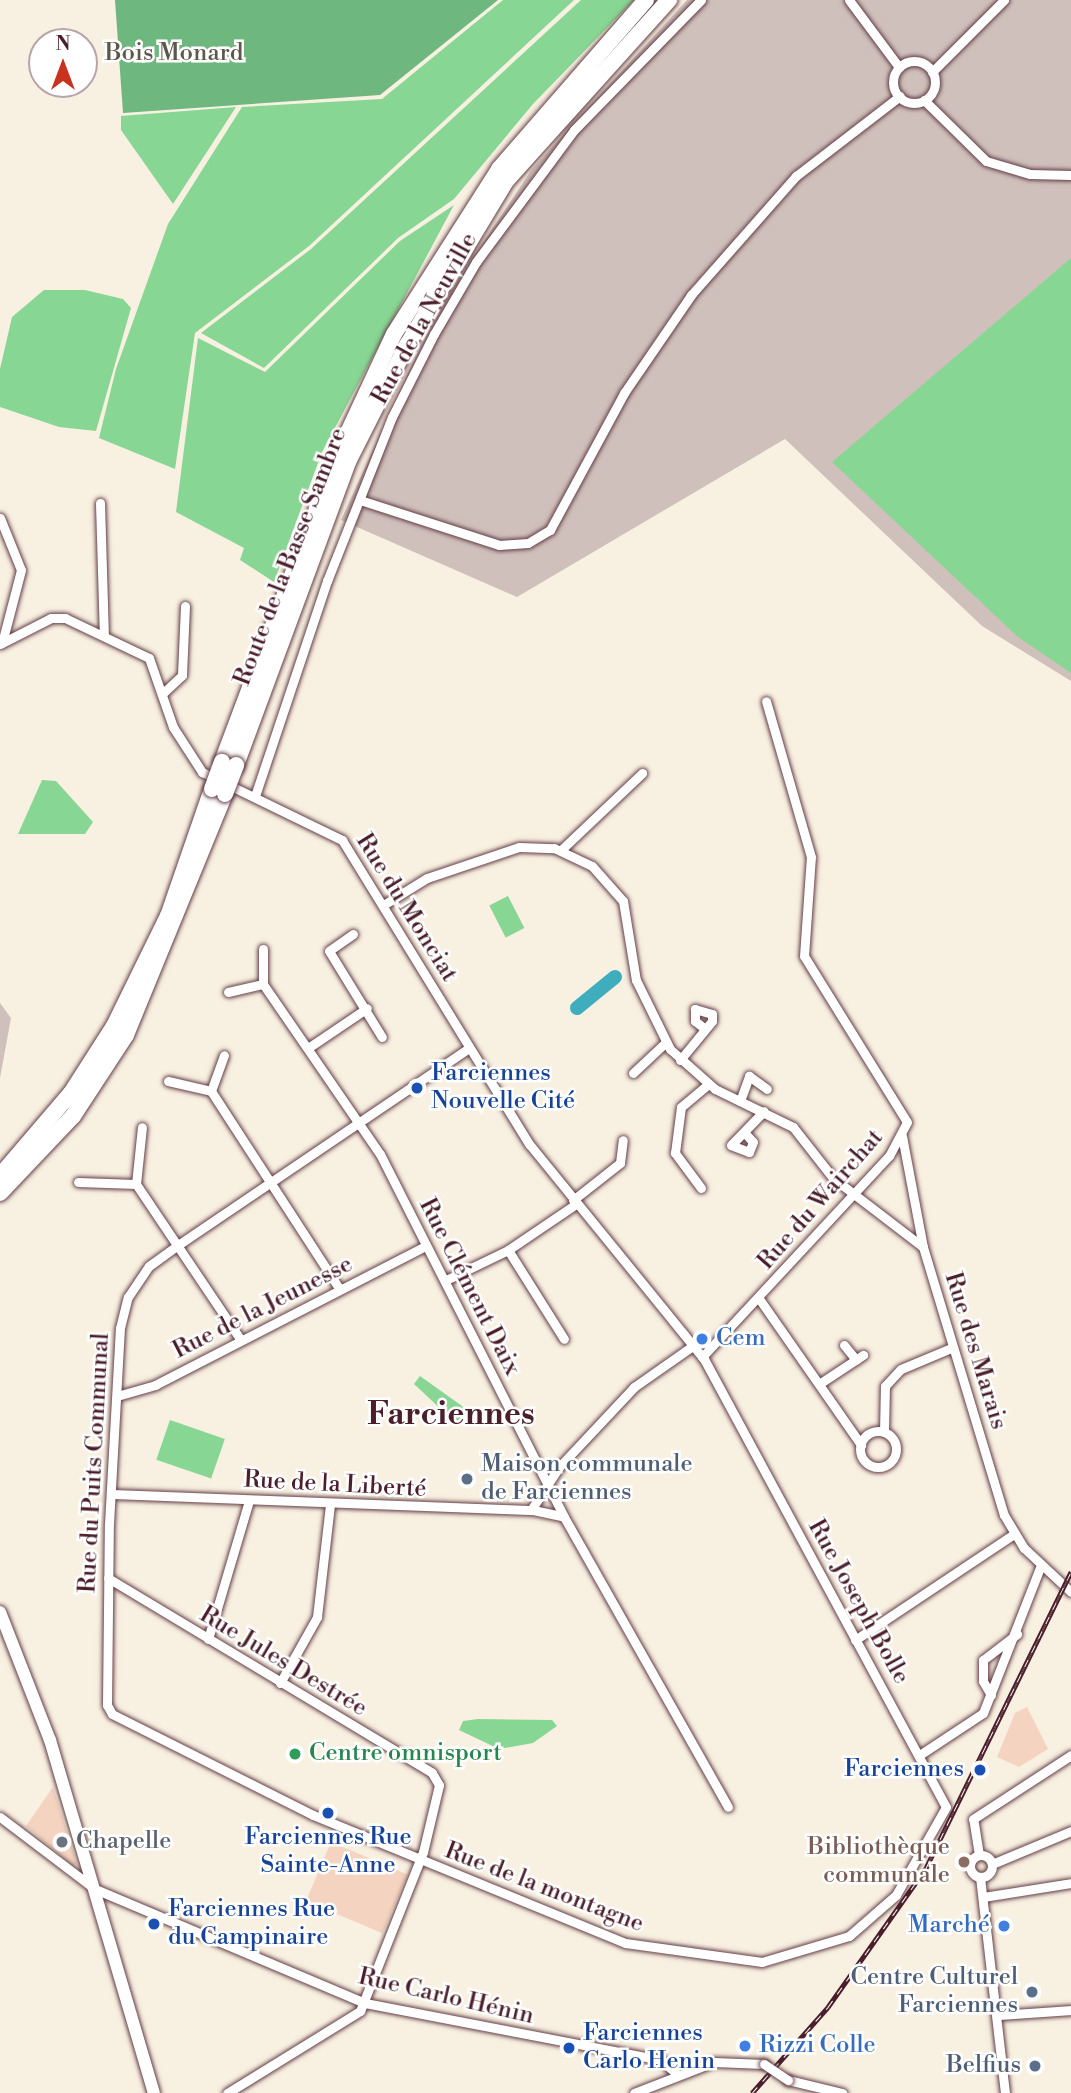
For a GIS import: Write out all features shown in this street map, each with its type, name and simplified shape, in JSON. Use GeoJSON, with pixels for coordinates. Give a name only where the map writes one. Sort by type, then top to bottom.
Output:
{"type":"FeatureCollection","features":[{"type":"Feature","properties":{"kind":"highway","name":"Route de la Basse Sambre"},"geometry":{"type":"LineString","coordinates":[[229,763],[338,454],[394,334],[499,169],[646,0]]}},
{"type":"Feature","properties":{"kind":"highway","name":"Route de la Basse Sambre"},"geometry":{"type":"LineString","coordinates":[[229,763],[349,460],[407,345],[506,181],[668,0]]}},
{"type":"Feature","properties":{"kind":"highway"},"geometry":{"type":"LineString","coordinates":[[0,1175],[71,1093],[114,1026],[167,916],[229,763]]}},
{"type":"Feature","properties":{"kind":"highway"},"geometry":{"type":"LineString","coordinates":[[0,1204],[29,1170],[127,1035],[218,791]]}},
{"type":"Feature","properties":{"kind":"highway"},"geometry":{"type":"LineString","coordinates":[[0,1160],[71,1093]]}},
{"type":"Feature","properties":{"kind":"highway"},"geometry":{"type":"LineString","coordinates":[[0,1194],[29,1170]]}},
{"type":"Feature","properties":{"kind":"main road"},"geometry":{"type":"LineString","coordinates":[[0,1612],[50,1740],[154,2093]]}},
{"type":"Feature","properties":{"kind":"street","name":"Rue de la Neuville"},"geometry":{"type":"LineString","coordinates":[[255,796],[392,417],[476,262],[574,130],[701,0]]}},
{"type":"Feature","properties":{"kind":"street"},"geometry":{"type":"LineString","coordinates":[[849,0],[899,67]]}},
{"type":"Feature","properties":{"kind":"street"},"geometry":{"type":"LineString","coordinates":[[924,100],[933,91],[932,72],[1004,0]]}},
{"type":"Feature","properties":{"kind":"street"},"geometry":{"type":"LineString","coordinates":[[899,67],[917,61],[932,72]]}},
{"type":"Feature","properties":{"kind":"street"},"geometry":{"type":"LineString","coordinates":[[899,67],[894,85],[900,96]]}},
{"type":"Feature","properties":{"kind":"street"},"geometry":{"type":"LineString","coordinates":[[360,500],[499,545],[528,543],[550,530],[624,393],[691,295],[796,176],[900,96],[924,100],[986,161],[1030,174],[1071,175]]}},
{"type":"Feature","properties":{"kind":"street"},"geometry":{"type":"LineString","coordinates":[[100,503],[104,634]]}},
{"type":"Feature","properties":{"kind":"street","name":"Rue du Monciat"},"geometry":{"type":"LineString","coordinates":[[0,519],[21,570],[1,643]]}},
{"type":"Feature","properties":{"kind":"street"},"geometry":{"type":"LineString","coordinates":[[163,693],[182,675],[185,606]]}},
{"type":"Feature","properties":{"kind":"street","name":"Rue du Monciat"},"geometry":{"type":"LineString","coordinates":[[1,643],[51,618],[104,634],[149,658],[179,739],[202,772],[342,840],[386,904],[468,1049],[575,1202],[694,1345],[762,1468]]}},
{"type":"Feature","properties":{"kind":"street","name":"Rue du Wairchat"},"geometry":{"type":"LineString","coordinates":[[702,1357],[760,1300],[902,1136],[904,1114],[852,1041],[804,956],[811,857],[766,701]]}},
{"type":"Feature","properties":{"kind":"street"},"geometry":{"type":"LineString","coordinates":[[561,850],[642,774]]}},
{"type":"Feature","properties":{"kind":"street"},"geometry":{"type":"LineString","coordinates":[[386,904],[427,877],[506,849],[561,850],[592,866],[619,894],[636,980],[666,1042],[680,1060],[708,1084],[793,1127],[853,1195],[923,1247]]}},
{"type":"Feature","properties":{"kind":"street"},"geometry":{"type":"LineString","coordinates":[[353,934],[329,951],[367,1008],[382,1037]]}},
{"type":"Feature","properties":{"kind":"street"},"geometry":{"type":"LineString","coordinates":[[228,992],[263,984],[262,949]]}},
{"type":"Feature","properties":{"kind":"street","name":"Rue Clément Daix"},"geometry":{"type":"LineString","coordinates":[[263,984],[358,1123],[446,1280],[564,1517],[728,1807]]}},
{"type":"Feature","properties":{"kind":"street"},"geometry":{"type":"LineString","coordinates":[[308,1048],[367,1008]]}},
{"type":"Feature","properties":{"kind":"street"},"geometry":{"type":"LineString","coordinates":[[680,1060],[704,1028]]}},
{"type":"Feature","properties":{"kind":"street"},"geometry":{"type":"LineString","coordinates":[[633,1073],[666,1042]]}},
{"type":"Feature","properties":{"kind":"street","name":"Rue du Puits Communal"},"geometry":{"type":"LineString","coordinates":[[418,1860],[112,1714],[105,1691],[117,1396],[128,1297],[149,1266],[468,1049]]}},
{"type":"Feature","properties":{"kind":"street"},"geometry":{"type":"LineString","coordinates":[[211,1091],[224,1055]]}},
{"type":"Feature","properties":{"kind":"street"},"geometry":{"type":"LineString","coordinates":[[740,1101],[749,1076],[767,1089]]}},
{"type":"Feature","properties":{"kind":"street"},"geometry":{"type":"LineString","coordinates":[[168,1081],[211,1091],[268,1183],[339,1288]]}},
{"type":"Feature","properties":{"kind":"street"},"geometry":{"type":"LineString","coordinates":[[701,1188],[675,1153],[681,1107],[708,1084]]}},
{"type":"Feature","properties":{"kind":"street"},"geometry":{"type":"LineString","coordinates":[[744,1132],[764,1111]]}},
{"type":"Feature","properties":{"kind":"street"},"geometry":{"type":"LineString","coordinates":[[142,1127],[136,1184],[241,1340]]}},
{"type":"Feature","properties":{"kind":"street","name":"Rue des Marais"},"geometry":{"type":"LineString","coordinates":[[902,1136],[923,1247],[951,1348],[1014,1534],[1041,1565],[1071,1592]]}},
{"type":"Feature","properties":{"kind":"street"},"geometry":{"type":"LineString","coordinates":[[446,1280],[508,1250],[575,1202],[620,1163],[623,1140]]}},
{"type":"Feature","properties":{"kind":"street"},"geometry":{"type":"LineString","coordinates":[[78,1182],[136,1184]]}},
{"type":"Feature","properties":{"kind":"street","name":"Rue de la Jeunesse"},"geometry":{"type":"LineString","coordinates":[[117,1396],[156,1385],[339,1288],[425,1246]]}},
{"type":"Feature","properties":{"kind":"street"},"geometry":{"type":"LineString","coordinates":[[508,1250],[564,1339]]}},
{"type":"Feature","properties":{"kind":"street"},"geometry":{"type":"LineString","coordinates":[[760,1300],[861,1445],[866,1462],[885,1465],[896,1447],[884,1432],[885,1386],[901,1369],[951,1348]]}},
{"type":"Feature","properties":{"kind":"street"},"geometry":{"type":"LineString","coordinates":[[531,1510],[547,1482],[634,1387],[694,1345]]}},
{"type":"Feature","properties":{"kind":"street"},"geometry":{"type":"LineString","coordinates":[[819,1384],[859,1358],[844,1345]]}},
{"type":"Feature","properties":{"kind":"street"},"geometry":{"type":"LineString","coordinates":[[861,1445],[872,1432],[884,1432]]}},
{"type":"Feature","properties":{"kind":"street","name":"Rue Joseph Bolle"},"geometry":{"type":"LineString","coordinates":[[762,1468],[855,1640],[921,1754]]}},
{"type":"Feature","properties":{"kind":"street","name":"Rue de la Liberté"},"geometry":{"type":"LineString","coordinates":[[111,1494],[330,1505],[531,1510],[549,1508],[564,1517]]}},
{"type":"Feature","properties":{"kind":"street"},"geometry":{"type":"LineString","coordinates":[[208,1639],[249,1501]]}},
{"type":"Feature","properties":{"kind":"street"},"geometry":{"type":"LineString","coordinates":[[280,1683],[317,1617],[330,1505]]}},
{"type":"Feature","properties":{"kind":"street"},"geometry":{"type":"LineString","coordinates":[[855,1640],[1014,1534]]}},
{"type":"Feature","properties":{"kind":"street"},"geometry":{"type":"LineString","coordinates":[[921,1754],[975,1721],[991,1695],[1018,1633],[1041,1565]]}},
{"type":"Feature","properties":{"kind":"street","name":"Rue Jules Destrée"},"geometry":{"type":"LineString","coordinates":[[108,1578],[437,1779],[418,1860]]}},
{"type":"Feature","properties":{"kind":"street"},"geometry":{"type":"LineString","coordinates":[[991,1695],[982,1681],[983,1660],[1018,1633]]}},
{"type":"Feature","properties":{"kind":"street","name":"Rue de la montagne"},"geometry":{"type":"LineString","coordinates":[[418,1860],[625,1943],[694,1957],[762,1962],[788,1957],[849,1937],[896,1895],[945,1815],[939,1786],[921,1754]]}},
{"type":"Feature","properties":{"kind":"street"},"geometry":{"type":"LineString","coordinates":[[992,1864],[979,1854],[973,1818],[1071,1755]]}},
{"type":"Feature","properties":{"kind":"street","name":"Rue Carlo Hénin"},"geometry":{"type":"LineString","coordinates":[[0,1817],[95,1889],[365,2003],[661,2060],[677,2074]]}},
{"type":"Feature","properties":{"kind":"street"},"geometry":{"type":"LineString","coordinates":[[980,1877],[992,1864],[1071,1831]]}},
{"type":"Feature","properties":{"kind":"street"},"geometry":{"type":"LineString","coordinates":[[979,1854],[970,1864],[980,1877],[1000,2015],[1005,2093]]}},
{"type":"Feature","properties":{"kind":"street"},"geometry":{"type":"LineString","coordinates":[[227,2093],[325,2036],[365,2003],[418,1860]]}},
{"type":"Feature","properties":{"kind":"street"},"geometry":{"type":"LineString","coordinates":[[983,1897],[1071,1883]]}},
{"type":"Feature","properties":{"kind":"street"},"geometry":{"type":"LineString","coordinates":[[1000,2015],[1071,2010]]}},
{"type":"Feature","properties":{"kind":"street"},"geometry":{"type":"LineString","coordinates":[[634,2093],[677,2074],[733,2059],[764,2064],[788,2080],[842,2093]]}},
{"type":"Feature","properties":{"kind":"shaded area"},"geometry":{"type":"Polygon","coordinates":[[[687,0],[1071,0],[1071,681],[982,626],[785,439],[517,597],[341,520],[434,317],[532,169],[687,0]]]}},
{"type":"Feature","properties":{"kind":"shaded area"},"geometry":{"type":"Polygon","coordinates":[[[0,1003],[11,1018],[0,1078],[0,1003]]]}},
{"type":"Feature","properties":{"kind":"shaded area"},"geometry":{"type":"Polygon","coordinates":[[[1027,1707],[1048,1749],[1019,1767],[997,1757],[1015,1713],[1027,1707]]]}},
{"type":"Feature","properties":{"kind":"shaded area"},"geometry":{"type":"Polygon","coordinates":[[[53,1787],[77,1864],[73,1866],[26,1826],[53,1787]]]}},
{"type":"Feature","properties":{"kind":"shaded area"},"geometry":{"type":"Polygon","coordinates":[[[331,1842],[407,1874],[382,1933],[306,1901],[331,1842]]]}},
{"type":"Feature","properties":{"kind":"green space","name":"Bois Monard"},"geometry":{"type":"Polygon","coordinates":[[[115,0],[498,0],[380,95],[123,113],[115,0]]]}},
{"type":"Feature","properties":{"kind":"green space"},"geometry":{"type":"Polygon","coordinates":[[[503,0],[574,0],[309,246],[195,333],[175,469],[99,438],[116,369],[168,224],[242,107],[382,99],[503,0]]]}},
{"type":"Feature","properties":{"kind":"green space"},"geometry":{"type":"Polygon","coordinates":[[[581,0],[634,0],[533,104],[454,199],[398,238],[264,368],[201,333],[311,249],[581,0]]]}},
{"type":"Feature","properties":{"kind":"green space"},"geometry":{"type":"Polygon","coordinates":[[[236,107],[173,204],[121,130],[121,116],[236,107]]]}},
{"type":"Feature","properties":{"kind":"green space"},"geometry":{"type":"Polygon","coordinates":[[[454,205],[322,452],[274,582],[240,560],[244,548],[176,512],[198,338],[265,372],[400,241],[454,205]]]}},
{"type":"Feature","properties":{"kind":"green space"},"geometry":{"type":"Polygon","coordinates":[[[1071,258],[1071,673],[1018,637],[832,462],[1071,258]]]}},
{"type":"Feature","properties":{"kind":"green space"},"geometry":{"type":"Polygon","coordinates":[[[44,290],[85,290],[123,299],[131,308],[96,431],[59,427],[0,407],[0,369],[12,317],[44,290]]]}},
{"type":"Feature","properties":{"kind":"green space"},"geometry":{"type":"Polygon","coordinates":[[[42,780],[56,781],[93,822],[85,834],[18,834],[42,780]]]}},
{"type":"Feature","properties":{"kind":"green space"},"geometry":{"type":"Polygon","coordinates":[[[508,896],[524,928],[506,938],[489,906],[508,896]]]}},
{"type":"Feature","properties":{"kind":"green space"},"geometry":{"type":"Polygon","coordinates":[[[420,1376],[469,1411],[458,1425],[414,1384],[420,1376]]]}},
{"type":"Feature","properties":{"kind":"green space"},"geometry":{"type":"Polygon","coordinates":[[[170,1420],[225,1439],[211,1479],[156,1460],[170,1420]]]}},
{"type":"Feature","properties":{"kind":"green space"},"geometry":{"type":"Polygon","coordinates":[[[552,1720],[557,1726],[533,1743],[499,1749],[459,1730],[463,1721],[552,1720]]]}},
{"type":"Feature","properties":{"kind":"waterway"},"geometry":{"type":"LineString","coordinates":[[577,1008],[615,977]]}},
{"type":"Feature","properties":{"kind":"railway"},"geometry":{"type":"LineString","coordinates":[[752,2093],[828,2007],[926,1868],[1071,1572]]}},
{"type":"Feature","properties":{"kind":"place","name":"Farciennes Nouvelle Cité"},"geometry":{"type":"Point","coordinates":[417,1088]}},
{"type":"Feature","properties":{"kind":"place","name":"Cem"},"geometry":{"type":"Point","coordinates":[702,1339]}},
{"type":"Feature","properties":{"kind":"place","name":"Maison communale de Farciennes"},"geometry":{"type":"Point","coordinates":[467,1479]}},
{"type":"Feature","properties":{"kind":"place","name":"Centre omnisport"},"geometry":{"type":"Point","coordinates":[295,1754]}},
{"type":"Feature","properties":{"kind":"place","name":"Farciennes"},"geometry":{"type":"Point","coordinates":[980,1770]}},
{"type":"Feature","properties":{"kind":"place","name":"Farciennes Rue Sainte-Anne"},"geometry":{"type":"Point","coordinates":[328,1813]}},
{"type":"Feature","properties":{"kind":"place","name":"Chapelle"},"geometry":{"type":"Point","coordinates":[62,1842]}},
{"type":"Feature","properties":{"kind":"place","name":"Bibliothèque communale"},"geometry":{"type":"Point","coordinates":[964,1862]}},
{"type":"Feature","properties":{"kind":"place","name":"Farciennes Rue du Campinaire"},"geometry":{"type":"Point","coordinates":[154,1924]}},
{"type":"Feature","properties":{"kind":"place","name":"Marché"},"geometry":{"type":"Point","coordinates":[1004,1926]}},
{"type":"Feature","properties":{"kind":"place","name":"Centre Culturel Farciennes"},"geometry":{"type":"Point","coordinates":[1032,1992]}},
{"type":"Feature","properties":{"kind":"place","name":"Rizzi Colle"},"geometry":{"type":"Point","coordinates":[745,2046]}},
{"type":"Feature","properties":{"kind":"place","name":"Farciennes Carlo Henin"},"geometry":{"type":"Point","coordinates":[569,2048]}},
{"type":"Feature","properties":{"kind":"place","name":"Belfius"},"geometry":{"type":"Point","coordinates":[1035,2066]}},
{"type":"Feature","properties":{"kind":"district","name":"Farciennes"},"geometry":{"type":"Point","coordinates":[451,1414]}}]}
